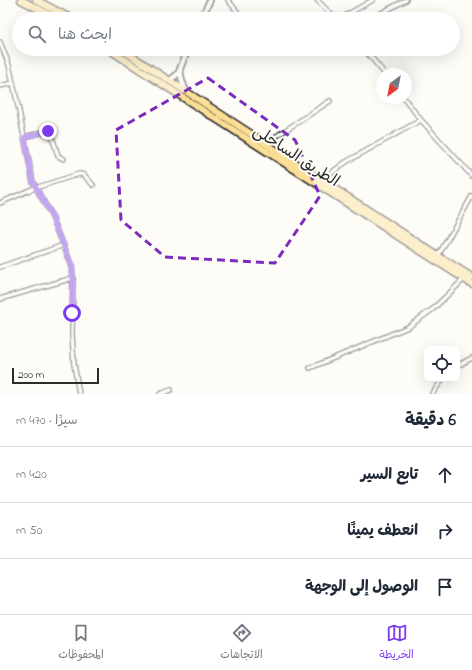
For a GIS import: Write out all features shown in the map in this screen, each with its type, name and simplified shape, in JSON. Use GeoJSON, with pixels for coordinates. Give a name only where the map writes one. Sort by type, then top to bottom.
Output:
{"type":"FeatureCollection","features":[{"type":"Feature","properties":{"kind":"highway"},"geometry":{"type":"LineString","coordinates":[[21,0],[44,12]]}},
{"type":"Feature","properties":{"kind":"highway"},"geometry":{"type":"LineString","coordinates":[[36,0],[59,12]]}},
{"type":"Feature","properties":{"kind":"highway","name":"الطريق الساحلى"},"geometry":{"type":"LineString","coordinates":[[119,56],[277,154],[322,180],[472,277]]}},
{"type":"Feature","properties":{"kind":"highway","name":"الطريق الساحلى"},"geometry":{"type":"LineString","coordinates":[[132,56],[266,143],[277,154],[472,284]]}},
{"type":"Feature","properties":{"kind":"street"},"geometry":{"type":"LineString","coordinates":[[204,12],[210,0]]}},
{"type":"Feature","properties":{"kind":"street"},"geometry":{"type":"LineString","coordinates":[[228,0],[237,12]]}},
{"type":"Feature","properties":{"kind":"street"},"geometry":{"type":"LineString","coordinates":[[317,0],[329,12]]}},
{"type":"Feature","properties":{"kind":"street"},"geometry":{"type":"LineString","coordinates":[[352,12],[373,0]]}},
{"type":"Feature","properties":{"kind":"street"},"geometry":{"type":"LineString","coordinates":[[383,12],[406,0]]}},
{"type":"Feature","properties":{"kind":"street"},"geometry":{"type":"LineString","coordinates":[[0,42],[9,65],[25,137],[32,179],[52,217],[72,266],[72,335],[78,394]]}},
{"type":"Feature","properties":{"kind":"street"},"geometry":{"type":"LineString","coordinates":[[170,80],[178,74],[185,56]]}},
{"type":"Feature","properties":{"kind":"street"},"geometry":{"type":"LineString","coordinates":[[370,56],[380,68]]}},
{"type":"Feature","properties":{"kind":"street"},"geometry":{"type":"LineString","coordinates":[[180,68],[182,81],[186,91]]}},
{"type":"Feature","properties":{"kind":"street"},"geometry":{"type":"LineString","coordinates":[[0,86],[13,83]]}},
{"type":"Feature","properties":{"kind":"street"},"geometry":{"type":"LineString","coordinates":[[266,143],[330,101]]}},
{"type":"Feature","properties":{"kind":"street"},"geometry":{"type":"LineString","coordinates":[[409,104],[421,120],[472,176]]}},
{"type":"Feature","properties":{"kind":"street"},"geometry":{"type":"LineString","coordinates":[[322,180],[346,162],[421,120]]}},
{"type":"Feature","properties":{"kind":"street"},"geometry":{"type":"LineString","coordinates":[[25,137],[51,131],[58,156],[64,159]]}},
{"type":"Feature","properties":{"kind":"street"},"geometry":{"type":"LineString","coordinates":[[0,203],[36,188],[79,174],[84,175],[93,185]]}},
{"type":"Feature","properties":{"kind":"street"},"geometry":{"type":"LineString","coordinates":[[438,256],[472,196]]}},
{"type":"Feature","properties":{"kind":"street"},"geometry":{"type":"LineString","coordinates":[[0,266],[64,244]]}},
{"type":"Feature","properties":{"kind":"street"},"geometry":{"type":"LineString","coordinates":[[0,298],[73,278]]}},
{"type":"Feature","properties":{"kind":"street"},"geometry":{"type":"LineString","coordinates":[[310,368],[408,327],[433,309],[464,279]]}},
{"type":"Feature","properties":{"kind":"street"},"geometry":{"type":"LineString","coordinates":[[460,364],[472,358]]}},
{"type":"Feature","properties":{"kind":"street"},"geometry":{"type":"LineString","coordinates":[[432,394],[441,382]]}},
{"type":"Feature","properties":{"kind":"street"},"geometry":{"type":"LineString","coordinates":[[160,394],[171,390]]}},
{"type":"Feature","properties":{"kind":"highlighted area"},"geometry":{"type":"Polygon","coordinates":[[[208,78],[295,140],[320,196],[275,263],[165,257],[121,220],[116,130],[208,78]]]}},
{"type":"Feature","properties":{"kind":"route"},"geometry":{"type":"LineString","coordinates":[[48,131],[25,137],[33,182],[52,217],[72,266],[72,313]]}}]}
